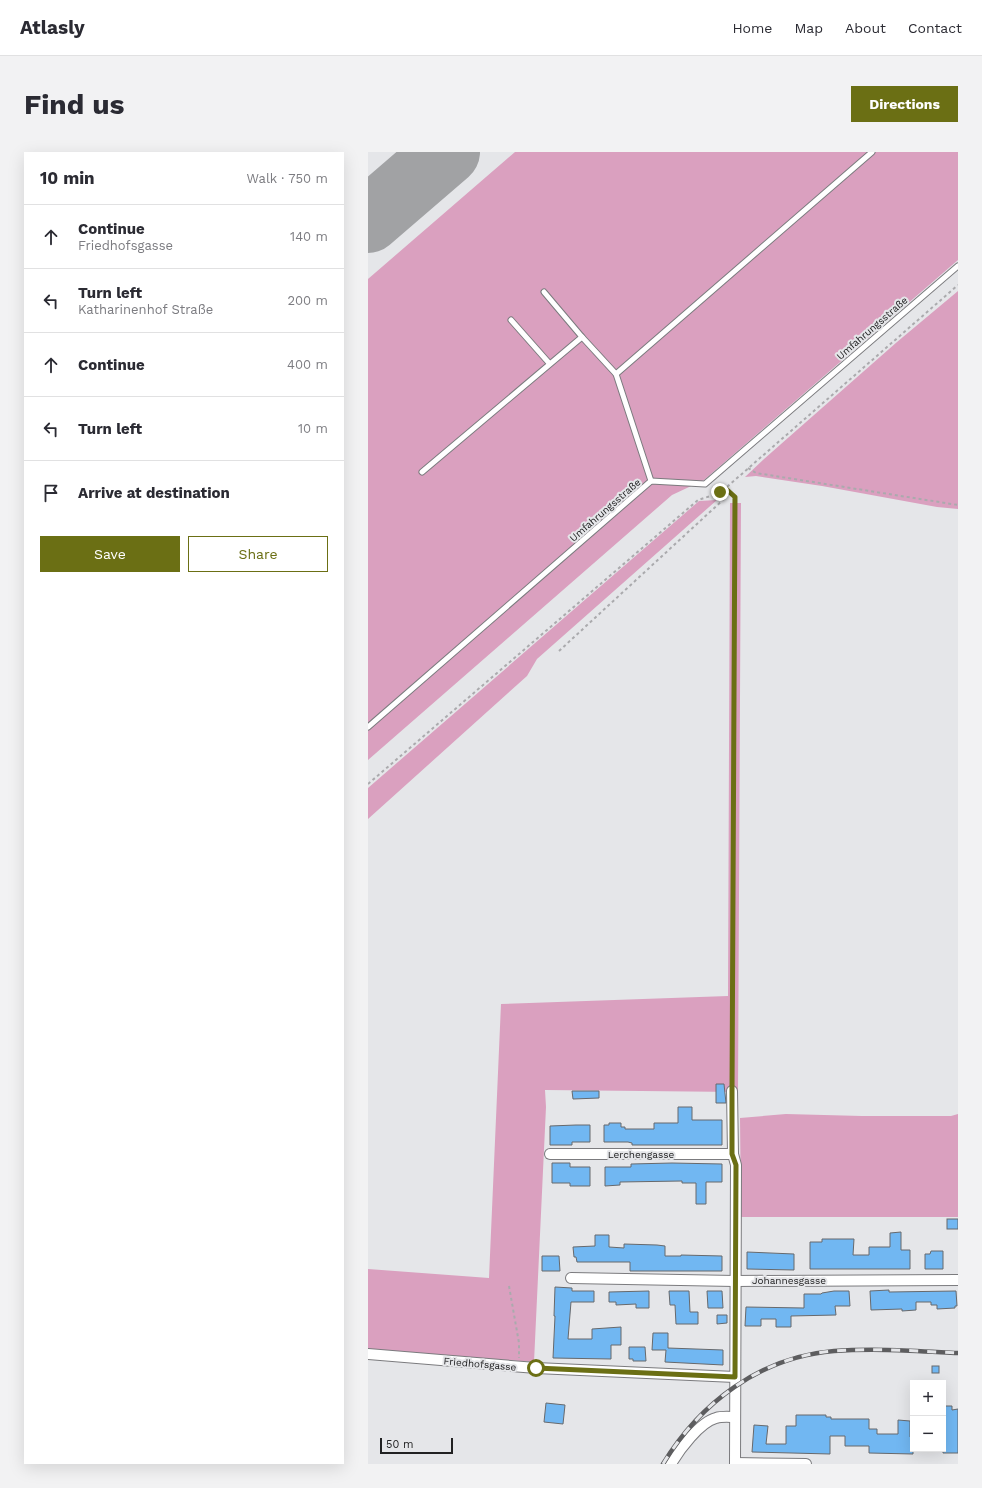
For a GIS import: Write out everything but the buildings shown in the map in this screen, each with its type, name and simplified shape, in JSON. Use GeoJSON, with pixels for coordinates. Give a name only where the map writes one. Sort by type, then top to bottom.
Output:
{"type":"FeatureCollection","features":[{"type":"Feature","properties":{"kind":"street"},"geometry":{"type":"LineString","coordinates":[[732,1091],[732,1154],[736,1165],[735,1464],[806,1464]]}},
{"type":"Feature","properties":{"kind":"street","name":"Lerchengasse"},"geometry":{"type":"LineString","coordinates":[[550,1154],[732,1154]]}},
{"type":"Feature","properties":{"kind":"street","name":"Johannesgasse"},"geometry":{"type":"LineString","coordinates":[[571,1278],[735,1281],[958,1280]]}},
{"type":"Feature","properties":{"kind":"street","name":"Friedhofsgasse"},"geometry":{"type":"LineString","coordinates":[[368,1354],[519,1367],[735,1377]]}},
{"type":"Feature","properties":{"kind":"street"},"geometry":{"type":"LineString","coordinates":[[671,1464],[676,1455],[697,1430],[716,1418],[735,1416]]}},
{"type":"Feature","properties":{"kind":"lane"},"geometry":{"type":"LineString","coordinates":[[616,374],[872,152]]}},
{"type":"Feature","properties":{"kind":"lane","name":"Umfahrungsstraße"},"geometry":{"type":"LineString","coordinates":[[368,727],[651,481],[705,484],[958,266]]}},
{"type":"Feature","properties":{"kind":"lane"},"geometry":{"type":"LineString","coordinates":[[544,292],[616,374],[651,481]]}},
{"type":"Feature","properties":{"kind":"lane"},"geometry":{"type":"LineString","coordinates":[[511,320],[549,363]]}},
{"type":"Feature","properties":{"kind":"lane"},"geometry":{"type":"LineString","coordinates":[[422,472],[549,363],[582,337]]}},
{"type":"Feature","properties":{"kind":"path"},"geometry":{"type":"LineString","coordinates":[[368,784],[698,500],[720,492],[725,488],[958,285]]}},
{"type":"Feature","properties":{"kind":"path"},"geometry":{"type":"LineString","coordinates":[[748,468],[756,472],[958,505]]}},
{"type":"Feature","properties":{"kind":"path"},"geometry":{"type":"LineString","coordinates":[[559,651],[724,499],[725,488]]}},
{"type":"Feature","properties":{"kind":"path"},"geometry":{"type":"LineString","coordinates":[[725,488],[735,497],[732,1091]]}},
{"type":"Feature","properties":{"kind":"path"},"geometry":{"type":"LineString","coordinates":[[509,1286],[519,1343],[519,1367]]}},
{"type":"Feature","properties":{"kind":"shaded area"},"geometry":{"type":"Polygon","coordinates":[[[515,152],[958,152],[958,260],[704,480],[672,495],[368,760],[368,279],[515,152]]]}},
{"type":"Feature","properties":{"kind":"shaded area"},"geometry":{"type":"Polygon","coordinates":[[[958,291],[958,509],[937,507],[822,486],[756,476],[745,477],[897,342],[958,291]]]}},
{"type":"Feature","properties":{"kind":"shaded area"},"geometry":{"type":"Polygon","coordinates":[[[717,500],[537,659],[527,676],[368,819],[368,788],[699,501],[717,500]]]}},
{"type":"Feature","properties":{"kind":"shaded area"},"geometry":{"type":"Polygon","coordinates":[[[730,503],[741,503],[738,1092],[545,1090],[546,1107],[534,1362],[368,1350],[368,1269],[489,1278],[501,1004],[728,996],[730,503]]]}},
{"type":"Feature","properties":{"kind":"shaded area"},"geometry":{"type":"Polygon","coordinates":[[[786,1114],[951,1116],[958,1114],[958,1217],[741,1217],[740,1118],[786,1114]]]}},
{"type":"Feature","properties":{"kind":"runway"},"geometry":{"type":"LineString","coordinates":[[368,220],[447,152]]}},
{"type":"Feature","properties":{"kind":"railway"},"geometry":{"type":"LineString","coordinates":[[663,1464],[695,1421],[714,1403],[757,1373],[781,1363],[807,1355],[849,1350],[896,1350],[958,1353]]}},
{"type":"Feature","properties":{"kind":"route"},"geometry":{"type":"LineString","coordinates":[[536,1368],[735,1377],[736,1165],[732,1154],[735,497],[725,488],[720,492]]}}]}
